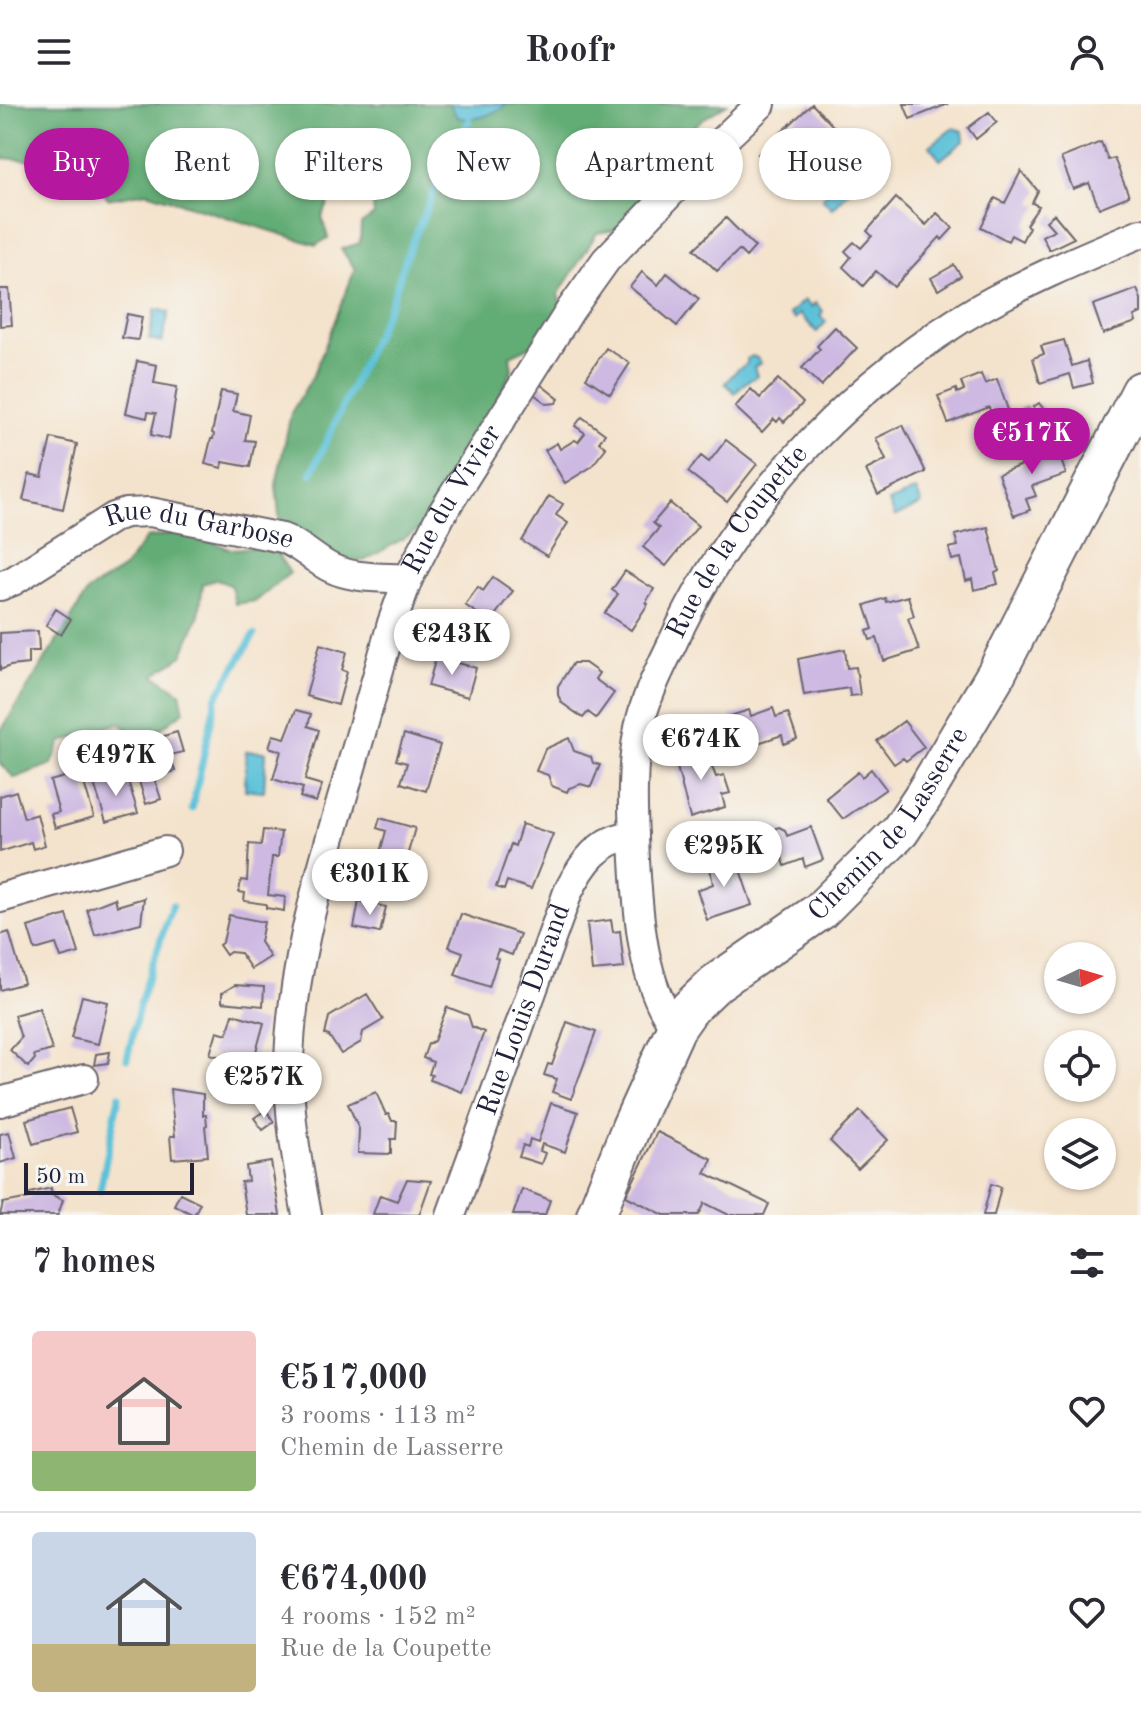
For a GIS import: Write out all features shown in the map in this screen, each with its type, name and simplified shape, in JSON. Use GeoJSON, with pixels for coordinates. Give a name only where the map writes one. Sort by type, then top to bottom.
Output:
{"type":"FeatureCollection","features":[{"type":"Feature","properties":{"kind":"street","name":"Rue du Vivier"},"geometry":{"type":"LineString","coordinates":[[307,1215],[295,1155],[290,1101],[289,1057],[299,972],[313,898],[392,623],[408,579],[441,515],[571,309],[606,260],[761,104]]}},
{"type":"Feature","properties":{"kind":"street","name":"Rue de la Coupette"},"geometry":{"type":"LineString","coordinates":[[676,1028],[667,1017],[655,988],[644,945],[634,835],[635,754],[644,708],[655,680],[703,582],[739,528],[786,469],[822,431],[939,334],[988,304],[1141,233]]}},
{"type":"Feature","properties":{"kind":"street","name":"Chemin de Lasserre"},"geometry":{"type":"LineString","coordinates":[[596,1215],[631,1127],[676,1028],[690,1008],[716,983],[820,911],[900,831],[958,741],[996,674],[1141,391]]}},
{"type":"Feature","properties":{"kind":"street","name":"Rue du Garbose"},"geometry":{"type":"LineString","coordinates":[[0,586],[13,581],[114,517],[140,511],[282,538],[299,544],[333,569],[408,579]]}},
{"type":"Feature","properties":{"kind":"street","name":"Rue Louis Durand"},"geometry":{"type":"LineString","coordinates":[[451,1215],[568,892],[586,861],[602,844],[634,835]]}},
{"type":"Feature","properties":{"kind":"street"},"geometry":{"type":"LineString","coordinates":[[0,898],[165,851]]}},
{"type":"Feature","properties":{"kind":"street"},"geometry":{"type":"LineString","coordinates":[[0,1102],[84,1079]]}},
{"type":"Feature","properties":{"kind":"green space"},"geometry":{"type":"Polygon","coordinates":[[[0,104],[727,104],[694,128],[556,128],[556,200],[655,200],[629,228],[597,233],[558,295],[563,309],[534,345],[510,356],[512,370],[490,417],[422,528],[364,561],[336,560],[280,525],[276,485],[291,413],[314,374],[355,269],[341,249],[360,243],[361,224],[374,215],[372,200],[411,200],[411,128],[275,128],[275,200],[330,200],[322,217],[328,238],[316,245],[173,200],[259,200],[259,128],[145,128],[145,192],[129,195],[129,128],[24,128],[24,160],[0,158],[0,104]]]}},
{"type":"Feature","properties":{"kind":"green space"},"geometry":{"type":"Polygon","coordinates":[[[189,531],[229,549],[273,547],[290,573],[256,601],[235,604],[231,586],[216,579],[203,584],[199,615],[182,656],[154,675],[180,692],[184,711],[144,741],[119,723],[61,742],[52,764],[15,778],[0,764],[0,732],[88,591],[124,568],[146,538],[189,531]]]}},
{"type":"Feature","properties":{"kind":"water"},"geometry":{"type":"Polygon","coordinates":[[[450,104],[508,104],[490,114],[471,119],[457,117],[450,104]]]}},
{"type":"Feature","properties":{"kind":"water"},"geometry":{"type":"Polygon","coordinates":[[[953,128],[963,131],[964,141],[940,160],[930,146],[953,128]]]}},
{"type":"Feature","properties":{"kind":"water"},"geometry":{"type":"Polygon","coordinates":[[[824,200],[840,200],[832,208],[824,200]]]}},
{"type":"Feature","properties":{"kind":"water"},"geometry":{"type":"Polygon","coordinates":[[[804,300],[811,307],[815,303],[823,311],[820,316],[826,322],[817,332],[799,314],[794,319],[789,314],[804,300]]]}},
{"type":"Feature","properties":{"kind":"water"},"geometry":{"type":"Polygon","coordinates":[[[155,309],[169,312],[162,342],[149,339],[155,309]]]}},
{"type":"Feature","properties":{"kind":"water"},"geometry":{"type":"Polygon","coordinates":[[[752,356],[761,363],[754,367],[757,376],[735,393],[725,383],[752,356]]]}},
{"type":"Feature","properties":{"kind":"water"},"geometry":{"type":"Polygon","coordinates":[[[1025,407],[1034,419],[1006,439],[998,427],[1025,407]]]}},
{"type":"Feature","properties":{"kind":"water"},"geometry":{"type":"Polygon","coordinates":[[[916,490],[922,504],[895,517],[889,502],[916,490]]]}},
{"type":"Feature","properties":{"kind":"water"},"geometry":{"type":"Polygon","coordinates":[[[246,751],[266,752],[264,791],[245,790],[246,751]]]}},
{"type":"Feature","properties":{"kind":"building"},"geometry":{"type":"Polygon","coordinates":[[[812,104],[833,126],[831,128],[786,128],[812,104]]]}},
{"type":"Feature","properties":{"kind":"building"},"geometry":{"type":"Polygon","coordinates":[[[904,104],[948,104],[910,119],[904,104]]]}},
{"type":"Feature","properties":{"kind":"building"},"geometry":{"type":"Polygon","coordinates":[[[989,112],[997,122],[976,139],[968,128],[989,112]]]}},
{"type":"Feature","properties":{"kind":"building"},"geometry":{"type":"Polygon","coordinates":[[[1101,142],[1108,160],[1114,158],[1129,196],[1099,208],[1089,183],[1073,189],[1061,158],[1101,142]]]}},
{"type":"Feature","properties":{"kind":"building"},"geometry":{"type":"Polygon","coordinates":[[[1021,171],[1038,191],[1032,203],[1039,206],[1026,225],[1029,227],[1022,241],[1011,235],[1008,241],[981,227],[995,198],[1005,203],[1021,171]]]}},
{"type":"Feature","properties":{"kind":"building"},"geometry":{"type":"Polygon","coordinates":[[[896,198],[926,225],[937,213],[953,228],[942,240],[940,237],[894,287],[876,271],[863,286],[843,267],[851,257],[845,251],[854,242],[861,248],[872,236],[867,231],[896,198]]]}},
{"type":"Feature","properties":{"kind":"building"},"geometry":{"type":"Polygon","coordinates":[[[1054,214],[1074,238],[1049,250],[1042,236],[1054,230],[1046,221],[1054,214]]]}},
{"type":"Feature","properties":{"kind":"building"},"geometry":{"type":"Polygon","coordinates":[[[726,218],[755,247],[746,257],[739,250],[717,271],[694,249],[726,218]]]}},
{"type":"Feature","properties":{"kind":"building"},"geometry":{"type":"Polygon","coordinates":[[[954,265],[961,276],[938,290],[931,278],[954,265]]]}},
{"type":"Feature","properties":{"kind":"building"},"geometry":{"type":"Polygon","coordinates":[[[642,272],[658,285],[667,273],[699,299],[677,326],[630,287],[642,272]]]}},
{"type":"Feature","properties":{"kind":"building"},"geometry":{"type":"Polygon","coordinates":[[[0,289],[9,289],[12,325],[0,326],[0,289]]]}},
{"type":"Feature","properties":{"kind":"building"},"geometry":{"type":"Polygon","coordinates":[[[1137,289],[1141,313],[1134,316],[1136,322],[1103,334],[1093,305],[1137,289]]]}},
{"type":"Feature","properties":{"kind":"building"},"geometry":{"type":"Polygon","coordinates":[[[127,314],[142,317],[138,340],[122,338],[127,314]]]}},
{"type":"Feature","properties":{"kind":"building"},"geometry":{"type":"Polygon","coordinates":[[[835,327],[857,348],[821,386],[802,368],[835,327]]]}},
{"type":"Feature","properties":{"kind":"building"},"geometry":{"type":"Polygon","coordinates":[[[1064,340],[1072,366],[1087,361],[1093,383],[1074,388],[1070,374],[1040,383],[1033,358],[1044,354],[1041,346],[1064,340]]]}},
{"type":"Feature","properties":{"kind":"building"},"geometry":{"type":"Polygon","coordinates":[[[606,348],[630,363],[610,394],[586,378],[606,348]]]}},
{"type":"Feature","properties":{"kind":"building"},"geometry":{"type":"Polygon","coordinates":[[[137,361],[157,365],[154,383],[177,387],[169,439],[151,435],[156,413],[148,412],[147,418],[126,413],[137,361]]]}},
{"type":"Feature","properties":{"kind":"building"},"geometry":{"type":"Polygon","coordinates":[[[981,374],[985,384],[997,379],[1008,410],[992,416],[989,407],[948,423],[938,396],[956,389],[957,393],[964,390],[961,382],[981,374]]]}},
{"type":"Feature","properties":{"kind":"building"},"geometry":{"type":"Polygon","coordinates":[[[778,379],[803,403],[784,422],[780,418],[777,422],[774,419],[762,432],[735,407],[751,389],[760,398],[778,379]]]}},
{"type":"Feature","properties":{"kind":"building"},"geometry":{"type":"Polygon","coordinates":[[[540,384],[559,399],[556,403],[547,404],[534,394],[540,384]]]}},
{"type":"Feature","properties":{"kind":"building"},"geometry":{"type":"Polygon","coordinates":[[[221,391],[237,394],[233,411],[250,415],[245,440],[255,441],[250,467],[223,462],[222,468],[205,464],[213,439],[221,391]]]}},
{"type":"Feature","properties":{"kind":"building"},"geometry":{"type":"Polygon","coordinates":[[[1039,403],[1048,415],[1042,419],[1033,407],[1039,403]]]}},
{"type":"Feature","properties":{"kind":"building"},"geometry":{"type":"Polygon","coordinates":[[[582,417],[605,434],[599,442],[606,448],[591,467],[565,483],[545,450],[557,443],[560,449],[575,440],[578,442],[585,433],[575,426],[582,417]]]}},
{"type":"Feature","properties":{"kind":"building"},"geometry":{"type":"Polygon","coordinates":[[[903,425],[926,472],[878,495],[866,470],[886,460],[876,438],[903,425]]]}},
{"type":"Feature","properties":{"kind":"building"},"geometry":{"type":"Polygon","coordinates":[[[1048,436],[1056,446],[1066,474],[1032,486],[1036,496],[1026,499],[1030,510],[1014,516],[998,474],[1040,458],[1035,445],[1048,436]]]}},
{"type":"Feature","properties":{"kind":"building"},"geometry":{"type":"Polygon","coordinates":[[[51,438],[77,444],[63,509],[23,500],[29,474],[42,477],[51,438]]]}},
{"type":"Feature","properties":{"kind":"building"},"geometry":{"type":"Polygon","coordinates":[[[726,440],[757,464],[727,502],[688,472],[701,456],[709,462],[726,440]]]}},
{"type":"Feature","properties":{"kind":"building"},"geometry":{"type":"Polygon","coordinates":[[[549,496],[563,504],[556,515],[568,523],[547,556],[522,541],[549,496]]]}},
{"type":"Feature","properties":{"kind":"building"},"geometry":{"type":"Polygon","coordinates":[[[670,503],[698,526],[666,566],[643,547],[659,528],[653,523],[670,503]]]}},
{"type":"Feature","properties":{"kind":"building"},"geometry":{"type":"Polygon","coordinates":[[[988,527],[999,571],[995,573],[998,584],[974,590],[972,579],[966,581],[961,558],[952,560],[949,548],[958,546],[955,535],[988,527]]]}},
{"type":"Feature","properties":{"kind":"building"},"geometry":{"type":"Polygon","coordinates":[[[625,571],[654,589],[631,630],[605,613],[618,594],[612,590],[625,571]]]}},
{"type":"Feature","properties":{"kind":"building"},"geometry":{"type":"Polygon","coordinates":[[[493,577],[513,591],[490,622],[465,605],[478,587],[483,591],[493,577]]]}},
{"type":"Feature","properties":{"kind":"building"},"geometry":{"type":"Polygon","coordinates":[[[908,596],[914,616],[908,618],[919,650],[884,661],[877,638],[870,640],[867,631],[873,629],[865,605],[885,598],[886,602],[908,596]]]}},
{"type":"Feature","properties":{"kind":"building"},"geometry":{"type":"Polygon","coordinates":[[[56,609],[71,619],[61,635],[46,625],[56,609]]]}},
{"type":"Feature","properties":{"kind":"building"},"geometry":{"type":"Polygon","coordinates":[[[38,631],[39,651],[28,651],[28,664],[0,670],[0,633],[38,631]]]}},
{"type":"Feature","properties":{"kind":"building"},"geometry":{"type":"Polygon","coordinates":[[[320,644],[347,652],[342,670],[347,672],[338,705],[306,696],[320,644]]]}},
{"type":"Feature","properties":{"kind":"building"},"geometry":{"type":"Polygon","coordinates":[[[845,649],[847,668],[856,667],[860,695],[850,696],[849,688],[804,695],[798,659],[845,649]]]}},
{"type":"Feature","properties":{"kind":"building"},"geometry":{"type":"Polygon","coordinates":[[[436,657],[476,668],[468,697],[428,686],[436,657]]]}},
{"type":"Feature","properties":{"kind":"building"},"geometry":{"type":"Polygon","coordinates":[[[573,663],[585,663],[599,673],[595,679],[614,693],[596,718],[588,712],[583,718],[562,703],[558,695],[558,686],[573,663]]]}},
{"type":"Feature","properties":{"kind":"building"},"geometry":{"type":"Polygon","coordinates":[[[773,708],[776,717],[788,713],[797,739],[784,744],[782,735],[740,749],[730,716],[749,710],[751,716],[773,708]]]}},
{"type":"Feature","properties":{"kind":"building"},"geometry":{"type":"Polygon","coordinates":[[[296,710],[311,714],[308,726],[319,730],[305,780],[322,785],[316,802],[300,797],[303,788],[273,779],[281,751],[269,747],[273,735],[285,738],[296,710]]]}},
{"type":"Feature","properties":{"kind":"building"},"geometry":{"type":"Polygon","coordinates":[[[904,721],[924,747],[906,761],[903,758],[894,764],[877,741],[904,721]]]}},
{"type":"Feature","properties":{"kind":"building"},"geometry":{"type":"Polygon","coordinates":[[[177,732],[183,752],[170,755],[175,771],[154,777],[161,799],[146,804],[139,781],[149,778],[141,753],[167,745],[164,736],[177,732]]]}},
{"type":"Feature","properties":{"kind":"building"},"geometry":{"type":"Polygon","coordinates":[[[404,734],[440,745],[426,791],[401,783],[407,763],[396,760],[404,734]]]}},
{"type":"Feature","properties":{"kind":"building"},"geometry":{"type":"Polygon","coordinates":[[[569,738],[574,751],[591,757],[593,763],[600,765],[591,787],[581,784],[569,788],[567,792],[552,786],[548,775],[536,771],[545,749],[569,738]]]}},
{"type":"Feature","properties":{"kind":"building"},"geometry":{"type":"Polygon","coordinates":[[[703,743],[716,777],[724,775],[730,793],[722,795],[725,807],[690,818],[677,767],[683,765],[678,751],[703,743]]]}},
{"type":"Feature","properties":{"kind":"building"},"geometry":{"type":"Polygon","coordinates":[[[79,766],[94,817],[55,828],[51,814],[59,812],[50,781],[68,776],[66,770],[79,766]]]}},
{"type":"Feature","properties":{"kind":"building"},"geometry":{"type":"Polygon","coordinates":[[[871,769],[886,789],[843,819],[826,798],[858,772],[862,777],[871,769]]]}},
{"type":"Feature","properties":{"kind":"building"},"geometry":{"type":"Polygon","coordinates":[[[126,774],[138,813],[106,822],[94,783],[126,774]]]}},
{"type":"Feature","properties":{"kind":"building"},"geometry":{"type":"Polygon","coordinates":[[[16,791],[24,818],[37,814],[45,845],[33,849],[31,842],[0,852],[0,796],[16,791]]]}},
{"type":"Feature","properties":{"kind":"building"},"geometry":{"type":"Polygon","coordinates":[[[380,818],[415,828],[402,874],[376,867],[386,831],[377,828],[380,818]]]}},
{"type":"Feature","properties":{"kind":"building"},"geometry":{"type":"Polygon","coordinates":[[[522,824],[553,834],[531,889],[507,881],[504,890],[496,887],[511,844],[515,846],[522,824]]]}},
{"type":"Feature","properties":{"kind":"building"},"geometry":{"type":"Polygon","coordinates":[[[779,827],[785,830],[787,836],[811,827],[823,860],[805,867],[803,859],[785,866],[782,857],[761,861],[755,844],[767,840],[765,832],[779,827]]]}},
{"type":"Feature","properties":{"kind":"building"},"geometry":{"type":"Polygon","coordinates":[[[263,830],[281,832],[278,857],[272,857],[268,895],[285,897],[284,911],[266,908],[266,904],[244,901],[245,893],[239,892],[241,880],[247,881],[249,844],[261,845],[263,830]]]}},
{"type":"Feature","properties":{"kind":"building"},"geometry":{"type":"Polygon","coordinates":[[[735,855],[752,905],[707,920],[697,890],[713,884],[709,863],[735,855]]]}},
{"type":"Feature","properties":{"kind":"building"},"geometry":{"type":"Polygon","coordinates":[[[115,898],[117,906],[144,898],[141,923],[95,935],[87,909],[115,898]]]}},
{"type":"Feature","properties":{"kind":"building"},"geometry":{"type":"Polygon","coordinates":[[[359,901],[386,907],[380,933],[354,928],[359,901]]]}},
{"type":"Feature","properties":{"kind":"building"},"geometry":{"type":"Polygon","coordinates":[[[461,914],[520,934],[512,955],[498,950],[489,987],[455,975],[463,952],[449,947],[461,914]]]}},
{"type":"Feature","properties":{"kind":"building"},"geometry":{"type":"Polygon","coordinates":[[[67,915],[79,953],[61,958],[56,944],[35,950],[28,927],[67,915]]]}},
{"type":"Feature","properties":{"kind":"building"},"geometry":{"type":"Polygon","coordinates":[[[229,915],[264,922],[260,942],[270,957],[251,969],[240,953],[230,952],[226,955],[219,945],[223,942],[229,915]]]}},
{"type":"Feature","properties":{"kind":"building"},"geometry":{"type":"Polygon","coordinates":[[[611,920],[613,932],[620,931],[624,968],[592,971],[587,923],[611,920]]]}},
{"type":"Feature","properties":{"kind":"building"},"geometry":{"type":"Polygon","coordinates":[[[9,932],[24,983],[0,990],[0,935],[9,932]]]}},
{"type":"Feature","properties":{"kind":"building"},"geometry":{"type":"Polygon","coordinates":[[[235,985],[264,987],[263,1006],[222,1002],[222,993],[235,985]]]}},
{"type":"Feature","properties":{"kind":"building"},"geometry":{"type":"Polygon","coordinates":[[[367,994],[383,1020],[363,1032],[361,1042],[341,1054],[329,1036],[325,1035],[329,1017],[367,994]]]}},
{"type":"Feature","properties":{"kind":"building"},"geometry":{"type":"Polygon","coordinates":[[[82,996],[108,1002],[98,1044],[71,1038],[82,996]]]}},
{"type":"Feature","properties":{"kind":"building"},"geometry":{"type":"Polygon","coordinates":[[[447,1007],[468,1015],[472,1027],[484,1032],[462,1092],[430,1080],[433,1062],[423,1058],[428,1044],[434,1041],[447,1007]]]}},
{"type":"Feature","properties":{"kind":"building"},"geometry":{"type":"Polygon","coordinates":[[[39,1008],[52,1050],[34,1055],[35,1059],[28,1067],[10,1050],[21,1038],[14,1015],[39,1008]]]}},
{"type":"Feature","properties":{"kind":"building"},"geometry":{"type":"Polygon","coordinates":[[[233,1014],[264,1023],[252,1066],[210,1054],[217,1031],[227,1034],[233,1014]]]}},
{"type":"Feature","properties":{"kind":"building"},"geometry":{"type":"Polygon","coordinates":[[[567,1022],[596,1032],[571,1099],[552,1092],[557,1079],[544,1075],[548,1064],[552,1065],[567,1022]]]}},
{"type":"Feature","properties":{"kind":"building"},"geometry":{"type":"Polygon","coordinates":[[[110,1052],[108,1063],[94,1065],[96,1054],[110,1052]]]}},
{"type":"Feature","properties":{"kind":"building"},"geometry":{"type":"Polygon","coordinates":[[[170,1089],[203,1094],[208,1156],[172,1159],[170,1136],[175,1136],[170,1089]]]}},
{"type":"Feature","properties":{"kind":"building"},"geometry":{"type":"Polygon","coordinates":[[[376,1092],[386,1115],[397,1121],[396,1139],[391,1139],[391,1154],[358,1153],[359,1129],[348,1104],[376,1092]]]}},
{"type":"Feature","properties":{"kind":"building"},"geometry":{"type":"Polygon","coordinates":[[[551,1103],[578,1112],[565,1152],[542,1144],[540,1151],[545,1153],[541,1164],[519,1157],[523,1145],[528,1147],[530,1139],[538,1142],[551,1103]]]}},
{"type":"Feature","properties":{"kind":"building"},"geometry":{"type":"Polygon","coordinates":[[[70,1108],[77,1132],[33,1144],[26,1120],[70,1108]]]}},
{"type":"Feature","properties":{"kind":"building"},"geometry":{"type":"Polygon","coordinates":[[[266,1110],[274,1122],[263,1130],[254,1118],[266,1110]]]}},
{"type":"Feature","properties":{"kind":"building"},"geometry":{"type":"Polygon","coordinates":[[[860,1111],[888,1140],[858,1169],[830,1141],[860,1111]]]}},
{"type":"Feature","properties":{"kind":"building"},"geometry":{"type":"Polygon","coordinates":[[[9,1132],[16,1158],[0,1163],[0,1134],[9,1132]]]}},
{"type":"Feature","properties":{"kind":"building"},"geometry":{"type":"Polygon","coordinates":[[[657,1132],[712,1159],[705,1173],[769,1204],[764,1215],[729,1215],[705,1203],[699,1215],[664,1215],[626,1196],[657,1132]]]}},
{"type":"Feature","properties":{"kind":"building"},"geometry":{"type":"Polygon","coordinates":[[[271,1162],[280,1215],[246,1215],[241,1182],[248,1181],[246,1166],[271,1162]]]}},
{"type":"Feature","properties":{"kind":"building"},"geometry":{"type":"Polygon","coordinates":[[[407,1179],[431,1181],[419,1215],[373,1214],[380,1195],[397,1201],[407,1179]]]}},
{"type":"Feature","properties":{"kind":"building"},"geometry":{"type":"Polygon","coordinates":[[[991,1184],[1001,1187],[994,1215],[983,1215],[991,1184]]]}},
{"type":"Feature","properties":{"kind":"building"},"geometry":{"type":"Polygon","coordinates":[[[51,1188],[52,1195],[63,1200],[58,1215],[0,1215],[3,1203],[30,1198],[30,1193],[51,1188]]]}},
{"type":"Feature","properties":{"kind":"building"},"geometry":{"type":"Polygon","coordinates":[[[522,1189],[550,1200],[545,1215],[513,1215],[522,1189]]]}},
{"type":"Feature","properties":{"kind":"building"},"geometry":{"type":"Polygon","coordinates":[[[180,1193],[200,1203],[194,1215],[174,1205],[180,1193]]]}},
{"type":"Feature","properties":{"kind":"waterway"},"geometry":{"type":"LineString","coordinates":[[311,474],[392,300],[406,257],[449,157],[469,121]]}},
{"type":"Feature","properties":{"kind":"waterway"},"geometry":{"type":"LineString","coordinates":[[192,809],[216,698],[254,635]]}},
{"type":"Feature","properties":{"kind":"waterway"},"geometry":{"type":"LineString","coordinates":[[127,1059],[141,999],[172,905]]}},
{"type":"Feature","properties":{"kind":"waterway"},"geometry":{"type":"LineString","coordinates":[[100,1190],[119,1096]]}}]}
